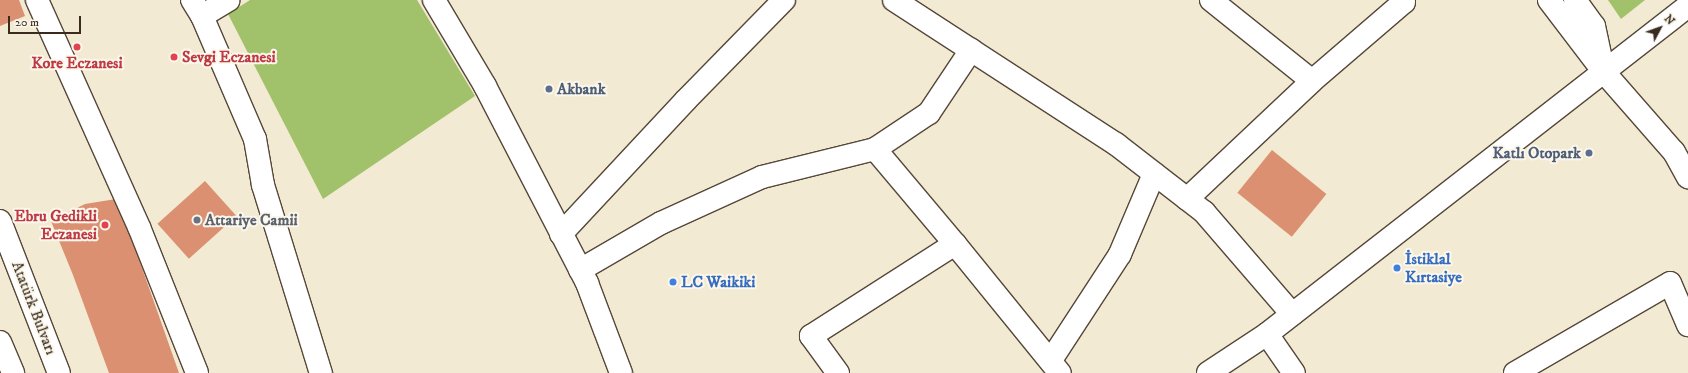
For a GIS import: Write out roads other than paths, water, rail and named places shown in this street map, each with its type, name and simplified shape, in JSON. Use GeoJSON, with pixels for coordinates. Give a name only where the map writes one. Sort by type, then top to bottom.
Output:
{"type":"FeatureCollection","features":[{"type":"Feature","properties":{"kind":"street"},"geometry":{"type":"LineString","coordinates":[[37,0],[139,227],[196,373]]}},
{"type":"Feature","properties":{"kind":"street"},"geometry":{"type":"LineString","coordinates":[[229,0],[197,8],[255,139],[263,185],[321,373]]}},
{"type":"Feature","properties":{"kind":"street"},"geometry":{"type":"LineString","coordinates":[[434,0],[485,86],[580,270],[587,284],[621,373]]}},
{"type":"Feature","properties":{"kind":"street"},"geometry":{"type":"LineString","coordinates":[[561,234],[686,100],[784,0]]}},
{"type":"Feature","properties":{"kind":"street"},"geometry":{"type":"LineString","coordinates":[[894,0],[1116,144],[1204,212],[1292,314]]}},
{"type":"Feature","properties":{"kind":"street"},"geometry":{"type":"LineString","coordinates":[[1211,0],[1312,81]]}},
{"type":"Feature","properties":{"kind":"street"},"geometry":{"type":"LineString","coordinates":[[1187,199],[1312,81],[1404,2],[1403,0]]}},
{"type":"Feature","properties":{"kind":"street"},"geometry":{"type":"LineString","coordinates":[[1549,0],[1603,71],[1674,152],[1688,177]]}},
{"type":"Feature","properties":{"kind":"street"},"geometry":{"type":"LineString","coordinates":[[1575,0],[1594,26],[1603,71]]}},
{"type":"Feature","properties":{"kind":"street"},"geometry":{"type":"LineString","coordinates":[[1208,373],[1267,334],[1688,6]]}},
{"type":"Feature","properties":{"kind":"street"},"geometry":{"type":"LineString","coordinates":[[580,270],[661,223],[762,177],[875,149],[929,113],[971,50]]}},
{"type":"Feature","properties":{"kind":"street"},"geometry":{"type":"LineString","coordinates":[[875,149],[1055,366],[1120,254],[1154,174]]}},
{"type":"Feature","properties":{"kind":"street","name":"Atatürk Bulvarı"},"geometry":{"type":"LineString","coordinates":[[0,221],[59,373]]}},
{"type":"Feature","properties":{"kind":"street"},"geometry":{"type":"LineString","coordinates":[[838,373],[811,336],[955,244]]}},
{"type":"Feature","properties":{"kind":"street"},"geometry":{"type":"LineString","coordinates":[[1515,373],[1670,283],[1688,325]]}},
{"type":"Feature","properties":{"kind":"street"},"geometry":{"type":"LineString","coordinates":[[1267,334],[1294,373]]}},
{"type":"Feature","properties":{"kind":"street"},"geometry":{"type":"LineString","coordinates":[[1,350],[12,373]]}},
{"type":"Feature","properties":{"kind":"place","name":"Kore Eczanesi"},"geometry":{"type":"Point","coordinates":[77,47]}},
{"type":"Feature","properties":{"kind":"place","name":"Sevgi Eczanesi"},"geometry":{"type":"Point","coordinates":[174,57]}},
{"type":"Feature","properties":{"kind":"place","name":"Akbank"},"geometry":{"type":"Point","coordinates":[549,89]}},
{"type":"Feature","properties":{"kind":"place","name":"Katlı Otopark"},"geometry":{"type":"Point","coordinates":[1589,153]}},
{"type":"Feature","properties":{"kind":"place","name":"Attariye Camii"},"geometry":{"type":"Point","coordinates":[197,220]}},
{"type":"Feature","properties":{"kind":"place","name":"Ebru Gedikli Eczanesi"},"geometry":{"type":"Point","coordinates":[105,225]}},
{"type":"Feature","properties":{"kind":"place","name":"İstiklal Kırtasiye"},"geometry":{"type":"Point","coordinates":[1397,268]}},
{"type":"Feature","properties":{"kind":"place","name":"LC Waikiki"},"geometry":{"type":"Point","coordinates":[673,282]}}]}
